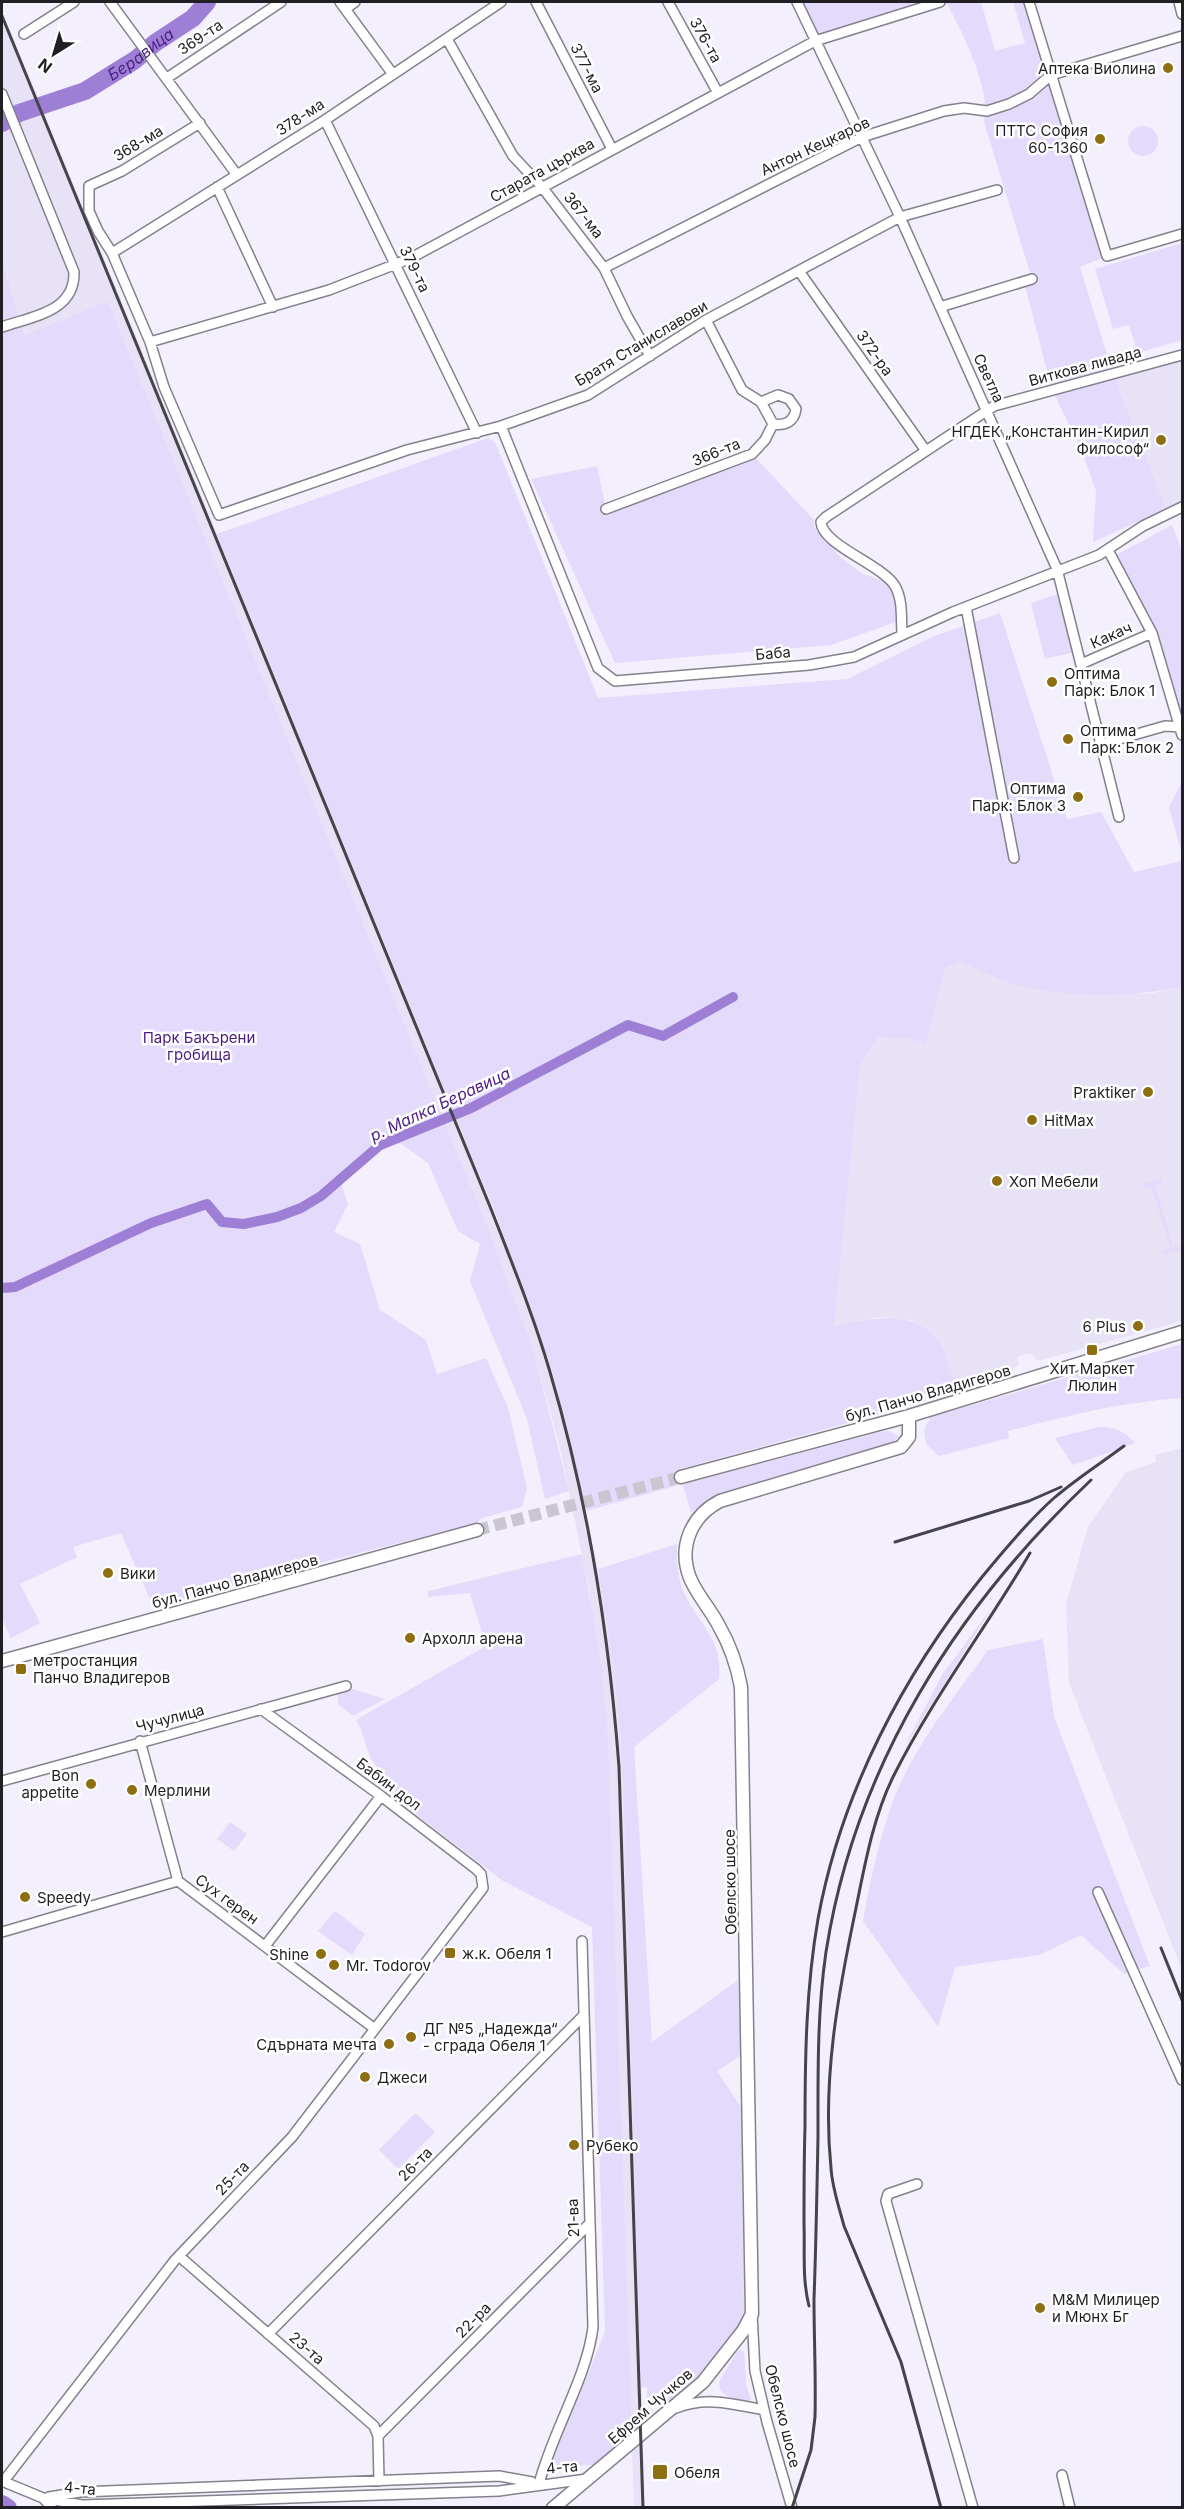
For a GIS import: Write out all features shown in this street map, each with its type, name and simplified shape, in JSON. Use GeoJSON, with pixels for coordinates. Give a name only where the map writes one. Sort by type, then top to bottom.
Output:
{"type":"FeatureCollection","features":[{"type":"Feature","properties":{"kind":"street"},"geometry":{"type":"LineString","coordinates":[[24,34],[74,2]]}},
{"type":"Feature","properties":{"kind":"street"},"geometry":{"type":"LineString","coordinates":[[110,2],[237,175]]}},
{"type":"Feature","properties":{"kind":"street","name":"369-та"},"geometry":{"type":"LineString","coordinates":[[167,78],[281,2]]}},
{"type":"Feature","properties":{"kind":"street"},"geometry":{"type":"LineString","coordinates":[[356,2],[342,5],[392,73]]}},
{"type":"Feature","properties":{"kind":"street","name":"378-ма"},"geometry":{"type":"LineString","coordinates":[[112,253],[325,120],[501,2]]}},
{"type":"Feature","properties":{"kind":"street","name":"377-ма"},"geometry":{"type":"LineString","coordinates":[[536,2],[612,149]]}},
{"type":"Feature","properties":{"kind":"street","name":"376-та"},"geometry":{"type":"LineString","coordinates":[[668,2],[718,93]]}},
{"type":"Feature","properties":{"kind":"street","name":"Светла"},"geometry":{"type":"LineString","coordinates":[[797,2],[900,217],[1058,569],[1119,817]]}},
{"type":"Feature","properties":{"kind":"street","name":"Старата църква"},"geometry":{"type":"LineString","coordinates":[[150,342],[329,290],[396,264],[815,41],[940,2]]}},
{"type":"Feature","properties":{"kind":"street"},"geometry":{"type":"LineString","coordinates":[[1029,2],[1107,256],[1182,234]]}},
{"type":"Feature","properties":{"kind":"street"},"geometry":{"type":"LineString","coordinates":[[1179,2],[1182,14]]}},
{"type":"Feature","properties":{"kind":"street","name":"Антон Кецкаров"},"geometry":{"type":"LineString","coordinates":[[604,268],[862,137],[944,111],[964,108],[987,111],[1029,94],[1051,75],[1182,36]]}},
{"type":"Feature","properties":{"kind":"street","name":"367-ма"},"geometry":{"type":"LineString","coordinates":[[447,39],[513,156],[542,187],[604,268],[627,316],[650,356]]}},
{"type":"Feature","properties":{"kind":"street"},"geometry":{"type":"LineString","coordinates":[[2,95],[74,272],[75,285],[69,297],[59,308],[2,327]]}},
{"type":"Feature","properties":{"kind":"street","name":"379-та"},"geometry":{"type":"LineString","coordinates":[[325,120],[477,433]]}},
{"type":"Feature","properties":{"kind":"street","name":"368-ма"},"geometry":{"type":"LineString","coordinates":[[112,253],[89,211],[89,186],[122,171],[200,123]]}},
{"type":"Feature","properties":{"kind":"street"},"geometry":{"type":"LineString","coordinates":[[217,187],[273,307]]}},
{"type":"Feature","properties":{"kind":"street","name":"Братя Станиславови"},"geometry":{"type":"LineString","coordinates":[[150,342],[164,387],[219,515],[407,450],[501,426],[588,395],[706,320],[900,217],[997,190]]}},
{"type":"Feature","properties":{"kind":"street"},"geometry":{"type":"LineString","coordinates":[[112,253],[150,342]]}},
{"type":"Feature","properties":{"kind":"street","name":"372-ра"},"geometry":{"type":"LineString","coordinates":[[799,271],[926,451]]}},
{"type":"Feature","properties":{"kind":"street"},"geometry":{"type":"LineString","coordinates":[[940,307],[1032,279]]}},
{"type":"Feature","properties":{"kind":"street"},"geometry":{"type":"LineString","coordinates":[[706,320],[742,390],[761,402],[773,424],[786,424],[792,420],[796,409],[794,403],[777,395],[761,402]]}},
{"type":"Feature","properties":{"kind":"street","name":"Виткова ливада"},"geometry":{"type":"LineString","coordinates":[[902,633],[900,597],[895,585],[821,528],[821,522],[826,517],[987,409],[1182,355]]}},
{"type":"Feature","properties":{"kind":"street","name":"366-та"},"geometry":{"type":"LineString","coordinates":[[606,509],[752,454],[765,440],[773,424]]}},
{"type":"Feature","properties":{"kind":"street","name":"Баба"},"geometry":{"type":"LineString","coordinates":[[501,426],[598,668],[609,679],[615,681],[828,663],[854,657],[902,633],[1108,550],[1143,526],[1182,507]]}},
{"type":"Feature","properties":{"kind":"street"},"geometry":{"type":"LineString","coordinates":[[1108,550],[1152,633],[1182,730]]}},
{"type":"Feature","properties":{"kind":"street"},"geometry":{"type":"LineString","coordinates":[[966,607],[1014,858]]}},
{"type":"Feature","properties":{"kind":"street","name":"Какач"},"geometry":{"type":"LineString","coordinates":[[1081,664],[1152,633]]}},
{"type":"Feature","properties":{"kind":"street"},"geometry":{"type":"LineString","coordinates":[[1102,744],[1165,726],[1182,730]]}},
{"type":"Feature","properties":{"kind":"street","name":"бул. Панчо Владигеров"},"geometry":{"type":"LineString","coordinates":[[681,1477],[909,1416],[1182,1332]]}},
{"type":"Feature","properties":{"kind":"street","name":"Обелско шосе"},"geometry":{"type":"LineString","coordinates":[[792,2508],[755,2371],[752,2314],[741,1687],[731,1650],[691,1580],[685,1555],[687,1537],[699,1514],[720,1501],[901,1447],[909,1437],[909,1416]]}},
{"type":"Feature","properties":{"kind":"street","name":"бул. Панчо Владигеров"},"geometry":{"type":"LineString","coordinates":[[2,1662],[477,1530]]}},
{"type":"Feature","properties":{"kind":"street","name":"Чучулица"},"geometry":{"type":"LineString","coordinates":[[2,1781],[140,1741],[346,1686]]}},
{"type":"Feature","properties":{"kind":"street","name":"Бабин дол"},"geometry":{"type":"LineString","coordinates":[[261,1709],[381,1796],[476,1869],[483,1881],[481,1893]]}},
{"type":"Feature","properties":{"kind":"street","name":"Сух герен"},"geometry":{"type":"LineString","coordinates":[[140,1741],[178,1881],[375,2029]]}},
{"type":"Feature","properties":{"kind":"street"},"geometry":{"type":"LineString","coordinates":[[265,1946],[381,1796]]}},
{"type":"Feature","properties":{"kind":"street"},"geometry":{"type":"LineString","coordinates":[[2,1932],[178,1881]]}},
{"type":"Feature","properties":{"kind":"street"},"geometry":{"type":"LineString","coordinates":[[1098,1892],[1182,2080]]}},
{"type":"Feature","properties":{"kind":"street","name":"25-та"},"geometry":{"type":"LineString","coordinates":[[2,2482],[179,2256],[292,2137],[481,1893]]}},
{"type":"Feature","properties":{"kind":"street","name":"21-ва"},"geometry":{"type":"LineString","coordinates":[[539,2484],[544,2461],[591,2338],[582,1941]]}},
{"type":"Feature","properties":{"kind":"street","name":"26-та"},"geometry":{"type":"LineString","coordinates":[[268,2334],[584,2015]]}},
{"type":"Feature","properties":{"kind":"street"},"geometry":{"type":"LineString","coordinates":[[918,2184],[888,2194],[886,2201],[973,2508]]}},
{"type":"Feature","properties":{"kind":"street","name":"22-ра"},"geometry":{"type":"LineString","coordinates":[[378,2436],[588,2225]]}},
{"type":"Feature","properties":{"kind":"street","name":"23-та"},"geometry":{"type":"LineString","coordinates":[[179,2256],[374,2426],[378,2436]]}},
{"type":"Feature","properties":{"kind":"street","name":"Ефрем Чучков"},"geometry":{"type":"LineString","coordinates":[[553,2508],[672,2410],[702,2382],[743,2331],[752,2314]]}},
{"type":"Feature","properties":{"kind":"street"},"geometry":{"type":"LineString","coordinates":[[672,2410],[694,2401],[715,2400],[764,2410]]}},
{"type":"Feature","properties":{"kind":"street"},"geometry":{"type":"LineString","coordinates":[[378,2436],[379,2481]]}},
{"type":"Feature","properties":{"kind":"street"},"geometry":{"type":"LineString","coordinates":[[1062,2475],[1070,2508]]}},
{"type":"Feature","properties":{"kind":"street","name":"4-та"},"geometry":{"type":"LineString","coordinates":[[43,2498],[80,2492],[499,2476],[539,2484]]}},
{"type":"Feature","properties":{"kind":"street","name":"4-та"},"geometry":{"type":"LineString","coordinates":[[43,2498],[94,2505],[499,2491],[587,2479]]}},
{"type":"Feature","properties":{"kind":"street"},"geometry":{"type":"LineString","coordinates":[[2,2482],[43,2498],[52,2508]]}},
{"type":"Feature","properties":{"kind":"shaded area"},"geometry":{"type":"Polygon","coordinates":[[[2,11],[459,1122],[539,1329],[575,1458],[602,1591],[614,1670],[622,1749],[645,2507],[634,2507],[608,1736],[589,1589],[561,1452],[533,1349],[486,1223],[108,301],[24,335],[2,260],[2,11]]]}},
{"type":"Feature","properties":{"kind":"shaded area","name":"НГДЕК „Константин-Кирил Философ“"},"geometry":{"type":"Polygon","coordinates":[[[1182,355],[1182,507],[1167,514],[1113,374],[1182,355]]]}},
{"type":"Feature","properties":{"kind":"shaded area"},"geometry":{"type":"Polygon","coordinates":[[[960,962],[1019,986],[1148,994],[1182,987],[1182,1321],[1038,1361],[1031,1354],[1025,1354],[1018,1357],[1019,1364],[1012,1370],[956,1386],[941,1346],[911,1320],[880,1317],[834,1326],[860,1066],[878,1037],[908,1039],[926,1044],[945,968],[960,962]]]}},
{"type":"Feature","properties":{"kind":"shaded area"},"geometry":{"type":"Polygon","coordinates":[[[1182,1448],[1182,1970],[1069,1683],[1066,1604],[1088,1527],[1126,1472],[1156,1462],[1155,1455],[1182,1448]]]}},
{"type":"Feature","properties":{"kind":"green space"},"geometry":{"type":"Polygon","coordinates":[[[797,2],[940,2],[815,41],[797,2]]]}},
{"type":"Feature","properties":{"kind":"green space"},"geometry":{"type":"Polygon","coordinates":[[[946,2],[981,2],[995,51],[1025,43],[1013,2],[1029,2],[1107,256],[1080,267],[1113,374],[1166,509],[1093,542],[1096,491],[1080,446],[1052,390],[1024,282],[1032,279],[984,122],[984,94],[980,78],[960,28],[946,2]]]}},
{"type":"Feature","properties":{"kind":"green space"},"geometry":{"type":"Polygon","coordinates":[[[1143,126],[1154,130],[1158,141],[1154,152],[1143,156],[1132,152],[1128,141],[1132,130],[1143,126]]]}},
{"type":"Feature","properties":{"kind":"green space"},"geometry":{"type":"Polygon","coordinates":[[[1182,243],[1182,340],[1138,353],[1129,325],[1113,329],[1095,269],[1182,243]]]}},
{"type":"Feature","properties":{"kind":"green space","name":"Парк Бакърени гробища"},"geometry":{"type":"Polygon","coordinates":[[[2,260],[24,335],[108,301],[486,1223],[533,1349],[569,1491],[545,1499],[527,1419],[470,1281],[480,1244],[458,1231],[428,1163],[400,1143],[379,1151],[341,1183],[348,1204],[334,1232],[360,1244],[380,1310],[426,1340],[437,1374],[486,1358],[508,1408],[527,1488],[522,1507],[482,1518],[476,1523],[153,1606],[121,1533],[73,1547],[77,1557],[20,1584],[40,1623],[11,1638],[2,1619],[2,260]]]}},
{"type":"Feature","properties":{"kind":"green space"},"geometry":{"type":"Polygon","coordinates":[[[488,438],[495,442],[598,698],[847,679],[932,637],[1000,613],[1067,819],[1101,812],[1134,872],[1182,861],[1182,987],[1142,993],[1102,995],[1061,993],[1013,984],[960,962],[945,968],[926,1044],[908,1039],[878,1037],[860,1066],[834,1326],[892,1318],[919,1325],[931,1333],[941,1346],[956,1386],[885,1405],[877,1415],[680,1469],[684,1484],[881,1432],[889,1431],[899,1436],[892,1443],[714,1495],[691,1513],[683,1484],[586,1511],[552,1371],[497,1217],[217,534],[488,438]]]}},
{"type":"Feature","properties":{"kind":"green space"},"geometry":{"type":"Polygon","coordinates":[[[752,454],[814,520],[814,527],[840,557],[863,574],[884,581],[894,595],[896,622],[831,645],[615,663],[531,479],[597,466],[606,509],[752,454]]]}},
{"type":"Feature","properties":{"kind":"green space"},"geometry":{"type":"Polygon","coordinates":[[[1172,525],[1182,551],[1182,745],[1152,633],[1116,555],[1172,525]]]}},
{"type":"Feature","properties":{"kind":"green space"},"geometry":{"type":"Polygon","coordinates":[[[1063,592],[1075,652],[1045,659],[1031,603],[1063,592]]]}},
{"type":"Feature","properties":{"kind":"green space"},"geometry":{"type":"Polygon","coordinates":[[[1182,781],[1182,854],[1169,807],[1182,781]]]}},
{"type":"Feature","properties":{"kind":"green space"},"geometry":{"type":"Polygon","coordinates":[[[1161,1179],[1162,1183],[1155,1185],[1173,1247],[1180,1246],[1181,1249],[1164,1254],[1163,1250],[1170,1248],[1152,1187],[1144,1188],[1143,1184],[1161,1179]]]}},
{"type":"Feature","properties":{"kind":"green space"},"geometry":{"type":"Polygon","coordinates":[[[1182,1344],[1182,1398],[1116,1406],[1051,1420],[1008,1431],[1009,1438],[939,1456],[926,1444],[924,1429],[931,1417],[1182,1344]]]}},
{"type":"Feature","properties":{"kind":"green space"},"geometry":{"type":"Polygon","coordinates":[[[1099,1427],[1119,1430],[1135,1443],[1073,1465],[1055,1438],[1099,1427]]]}},
{"type":"Feature","properties":{"kind":"green space"},"geometry":{"type":"Polygon","coordinates":[[[677,1544],[680,1583],[714,1643],[719,1665],[719,1679],[634,1747],[652,2042],[738,1980],[742,2055],[717,2071],[742,2109],[744,2314],[721,2354],[688,2389],[664,2408],[658,2400],[647,2400],[647,2387],[641,2388],[622,1749],[614,1670],[598,1569],[677,1544]]]}},
{"type":"Feature","properties":{"kind":"green space"},"geometry":{"type":"Polygon","coordinates":[[[582,1554],[600,1657],[608,1736],[632,2434],[595,2465],[550,2467],[605,2332],[592,1927],[503,1881],[387,1792],[375,1781],[377,1767],[370,1756],[356,1720],[486,1646],[470,1593],[428,1597],[428,1591],[582,1554]]]}},
{"type":"Feature","properties":{"kind":"green space"},"geometry":{"type":"Polygon","coordinates":[[[993,1606],[902,1751],[942,1675],[993,1606]]]}},
{"type":"Feature","properties":{"kind":"green space"},"geometry":{"type":"Polygon","coordinates":[[[1043,1639],[1054,1717],[1150,1966],[1124,1974],[1081,1935],[1039,1955],[955,1967],[938,2027],[863,1921],[879,1845],[893,1801],[912,1761],[988,1650],[1043,1639]]]}},
{"type":"Feature","properties":{"kind":"green space"},"geometry":{"type":"Polygon","coordinates":[[[350,1688],[385,1699],[353,1716],[338,1704],[338,1692],[350,1688]]]}},
{"type":"Feature","properties":{"kind":"green space"},"geometry":{"type":"Polygon","coordinates":[[[230,1822],[247,1834],[234,1851],[217,1839],[230,1822]]]}},
{"type":"Feature","properties":{"kind":"green space"},"geometry":{"type":"Polygon","coordinates":[[[335,1911],[365,1934],[352,1955],[318,1931],[335,1911]]]}},
{"type":"Feature","properties":{"kind":"green space"},"geometry":{"type":"Polygon","coordinates":[[[415,2113],[435,2132],[398,2169],[379,2150],[415,2113]]]}},
{"type":"Feature","properties":{"kind":"green space"},"geometry":{"type":"Polygon","coordinates":[[[741,2350],[744,2352],[746,2384],[751,2400],[748,2402],[727,2396],[720,2390],[719,2382],[737,2352],[741,2350]]]}},
{"type":"Feature","properties":{"kind":"waterway","name":"Беравица"},"geometry":{"type":"LineString","coordinates":[[2,123],[19,113],[85,91],[135,60],[155,43],[193,18],[207,2]]}},
{"type":"Feature","properties":{"kind":"waterway","name":"р. Малка Беравица"},"geometry":{"type":"LineString","coordinates":[[2,1288],[15,1287],[151,1223],[207,1204],[222,1222],[244,1224],[277,1217],[301,1208],[321,1196],[380,1145],[471,1108],[628,1025],[663,1036],[733,997]]}},
{"type":"Feature","properties":{"kind":"waterway","name":"Какач"},"geometry":{"type":"LineString","coordinates":[[2,2504],[8,2508]]}},
{"type":"Feature","properties":{"kind":"tunnel"},"geometry":{"type":"LineString","coordinates":[[477,1530],[681,1477]]}},
{"type":"Feature","properties":{"kind":"railway"},"geometry":{"type":"LineString","coordinates":[[2,16],[491,1209],[537,1331],[563,1421],[595,1568],[609,1667],[619,1767],[643,2508]]}},
{"type":"Feature","properties":{"kind":"railway"},"geometry":{"type":"LineString","coordinates":[[809,2306],[805,2275],[804,2224],[807,2023],[818,1919],[828,1872],[842,1826],[859,1781],[901,1695],[953,1615],[999,1556],[1044,1507],[1071,1484],[1124,1446]]}},
{"type":"Feature","properties":{"kind":"railway"},"geometry":{"type":"LineString","coordinates":[[792,2508],[811,2450],[815,2417],[814,2299],[820,2021],[826,1952],[840,1884],[861,1818],[887,1755],[919,1694],[955,1637],[997,1582],[1042,1529],[1091,1480]]}},
{"type":"Feature","properties":{"kind":"railway"},"geometry":{"type":"LineString","coordinates":[[895,1542],[1029,1501],[1061,1487]]}},
{"type":"Feature","properties":{"kind":"railway"},"geometry":{"type":"LineString","coordinates":[[941,2508],[901,2362],[844,2226],[836,2197],[829,2135],[833,2037],[849,1940],[870,1841],[886,1793],[908,1748],[1030,1553]]}},
{"type":"Feature","properties":{"kind":"railway"},"geometry":{"type":"LineString","coordinates":[[1161,1948],[1182,2000]]}},
{"type":"Feature","properties":{"kind":"place","name":"Аптека Виолина"},"geometry":{"type":"Point","coordinates":[1168,68]}},
{"type":"Feature","properties":{"kind":"place","name":"ПТТС София 60-1360"},"geometry":{"type":"Point","coordinates":[1100,139]}},
{"type":"Feature","properties":{"kind":"place","name":"НГДЕК „Константин-Кирил Философ“"},"geometry":{"type":"Point","coordinates":[1161,440]}},
{"type":"Feature","properties":{"kind":"place","name":"Оптима Парк: Блок 1"},"geometry":{"type":"Point","coordinates":[1052,682]}},
{"type":"Feature","properties":{"kind":"place","name":"Оптима Парк: Блок 2"},"geometry":{"type":"Point","coordinates":[1068,739]}},
{"type":"Feature","properties":{"kind":"place","name":"Оптима Парк: Блок 3"},"geometry":{"type":"Point","coordinates":[1078,797]}},
{"type":"Feature","properties":{"kind":"place","name":"Praktiker"},"geometry":{"type":"Point","coordinates":[1148,1092]}},
{"type":"Feature","properties":{"kind":"place","name":"HitMax"},"geometry":{"type":"Point","coordinates":[1032,1120]}},
{"type":"Feature","properties":{"kind":"place","name":"Хоп Мебели"},"geometry":{"type":"Point","coordinates":[997,1181]}},
{"type":"Feature","properties":{"kind":"place","name":"6 Plus"},"geometry":{"type":"Point","coordinates":[1138,1326]}},
{"type":"Feature","properties":{"kind":"place","name":"Хит Маркет Люлин"},"geometry":{"type":"Point","coordinates":[1092,1350]}},
{"type":"Feature","properties":{"kind":"place","name":"Вики"},"geometry":{"type":"Point","coordinates":[108,1573]}},
{"type":"Feature","properties":{"kind":"place","name":"Архолл арена"},"geometry":{"type":"Point","coordinates":[410,1638]}},
{"type":"Feature","properties":{"kind":"place","name":"метростанция Панчо Владигеров"},"geometry":{"type":"Point","coordinates":[21,1669]}},
{"type":"Feature","properties":{"kind":"place","name":"Bon appetite"},"geometry":{"type":"Point","coordinates":[91,1784]}},
{"type":"Feature","properties":{"kind":"place","name":"Мерлини"},"geometry":{"type":"Point","coordinates":[132,1790]}},
{"type":"Feature","properties":{"kind":"place","name":"Speedy"},"geometry":{"type":"Point","coordinates":[25,1897]}},
{"type":"Feature","properties":{"kind":"place","name":"ж.к. Обеля 1"},"geometry":{"type":"Point","coordinates":[450,1953]}},
{"type":"Feature","properties":{"kind":"place","name":"Shine"},"geometry":{"type":"Point","coordinates":[321,1954]}},
{"type":"Feature","properties":{"kind":"place","name":"Mr. Todorov"},"geometry":{"type":"Point","coordinates":[334,1965]}},
{"type":"Feature","properties":{"kind":"place","name":"ДГ №5 „Надежда“ - сграда Обеля 1"},"geometry":{"type":"Point","coordinates":[411,2037]}},
{"type":"Feature","properties":{"kind":"place","name":"Сдърната мечта"},"geometry":{"type":"Point","coordinates":[389,2044]}},
{"type":"Feature","properties":{"kind":"place","name":"Джеси"},"geometry":{"type":"Point","coordinates":[365,2077]}},
{"type":"Feature","properties":{"kind":"place","name":"Рубеко"},"geometry":{"type":"Point","coordinates":[574,2145]}},
{"type":"Feature","properties":{"kind":"place","name":"М&M Mилицер и Мюнх Бг"},"geometry":{"type":"Point","coordinates":[1040,2308]}},
{"type":"Feature","properties":{"kind":"place","name":"Обеля"},"geometry":{"type":"Point","coordinates":[660,2472]}}]}
